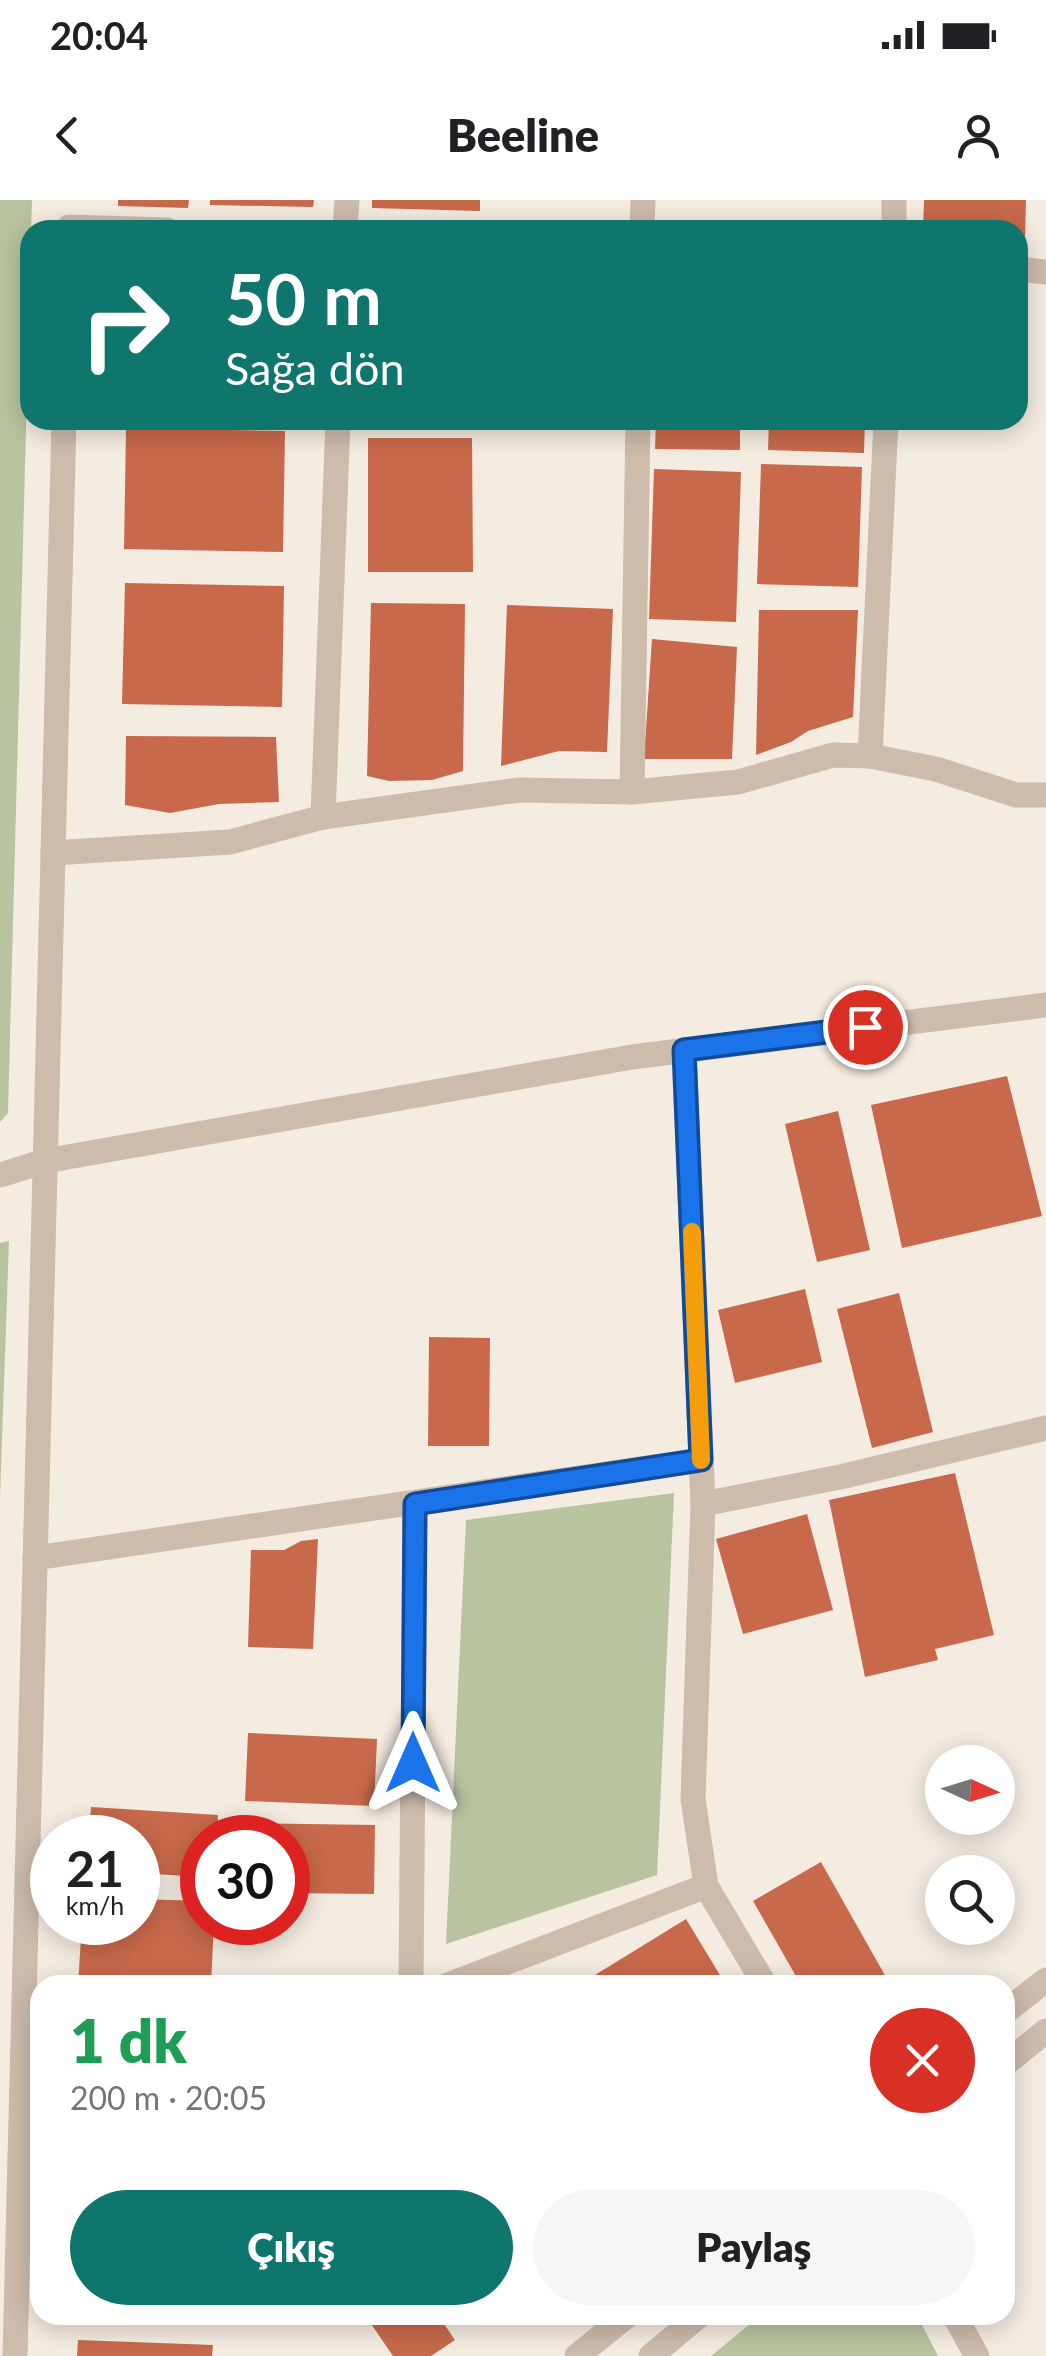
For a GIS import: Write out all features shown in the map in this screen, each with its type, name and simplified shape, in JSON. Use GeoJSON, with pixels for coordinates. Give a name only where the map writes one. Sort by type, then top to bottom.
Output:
{"type":"FeatureCollection","features":[{"type":"Feature","properties":{"kind":"street"},"geometry":{"type":"LineString","coordinates":[[31,1975],[34,1558],[64,430]]}},
{"type":"Feature","properties":{"kind":"street"},"geometry":{"type":"LineString","coordinates":[[322,817],[338,430]]}},
{"type":"Feature","properties":{"kind":"street"},"geometry":{"type":"LineString","coordinates":[[632,792],[638,430]]}},
{"type":"Feature","properties":{"kind":"street"},"geometry":{"type":"LineString","coordinates":[[870,756],[886,430]]}},
{"type":"Feature","properties":{"kind":"street"},"geometry":{"type":"LineString","coordinates":[[53,853],[230,842],[322,817],[519,790],[632,792],[738,782],[834,755],[870,756],[936,770],[1016,795],[1046,795]]}},
{"type":"Feature","properties":{"kind":"street"},"geometry":{"type":"LineString","coordinates":[[0,1175],[45,1161],[684,1050],[1046,1005]]}},
{"type":"Feature","properties":{"kind":"street"},"geometry":{"type":"LineString","coordinates":[[684,1050],[702,1504],[693,1799],[706,1886],[759,1975]]}},
{"type":"Feature","properties":{"kind":"street"},"geometry":{"type":"LineString","coordinates":[[702,1504],[840,1477],[1046,1428]]}},
{"type":"Feature","properties":{"kind":"street"},"geometry":{"type":"LineString","coordinates":[[34,1558],[701,1460]]}},
{"type":"Feature","properties":{"kind":"street"},"geometry":{"type":"LineString","coordinates":[[411,1975],[415,1504]]}},
{"type":"Feature","properties":{"kind":"street"},"geometry":{"type":"LineString","coordinates":[[474,1975],[706,1886]]}},
{"type":"Feature","properties":{"kind":"street"},"geometry":{"type":"LineString","coordinates":[[1015,2004],[1046,1980]]}},
{"type":"Feature","properties":{"kind":"street"},"geometry":{"type":"LineString","coordinates":[[1015,2056],[1046,2031]]}},
{"type":"Feature","properties":{"kind":"street"},"geometry":{"type":"LineString","coordinates":[[16,2356],[30,2141]]}},
{"type":"Feature","properties":{"kind":"street"},"geometry":{"type":"LineString","coordinates":[[577,2356],[616,2325]]}},
{"type":"Feature","properties":{"kind":"street"},"geometry":{"type":"LineString","coordinates":[[651,2356],[688,2325]]}},
{"type":"Feature","properties":{"kind":"street"},"geometry":{"type":"LineString","coordinates":[[960,2325],[977,2356]]}},
{"type":"Feature","properties":{"kind":"green space"},"geometry":{"type":"Polygon","coordinates":[[[0,200],[32,200],[31,220],[20,220],[20,430],[26,430],[8,1113],[0,1122],[0,200]]]}},
{"type":"Feature","properties":{"kind":"green space"},"geometry":{"type":"Polygon","coordinates":[[[9,1241],[0,1497],[0,1243],[9,1241]]]}},
{"type":"Feature","properties":{"kind":"green space"},"geometry":{"type":"Polygon","coordinates":[[[674,1493],[657,1875],[446,1944],[466,1520],[674,1493]]]}},
{"type":"Feature","properties":{"kind":"green space"},"geometry":{"type":"Polygon","coordinates":[[[749,2325],[922,2325],[938,2356],[711,2356],[749,2325]]]}},
{"type":"Feature","properties":{"kind":"building"},"geometry":{"type":"Polygon","coordinates":[[[118,200],[189,200],[188,208],[118,206],[118,200]]]}},
{"type":"Feature","properties":{"kind":"building"},"geometry":{"type":"Polygon","coordinates":[[[210,200],[314,200],[313,207],[210,205],[210,200]]]}},
{"type":"Feature","properties":{"kind":"building"},"geometry":{"type":"Polygon","coordinates":[[[372,200],[480,200],[480,211],[372,208],[372,200]]]}},
{"type":"Feature","properties":{"kind":"building"},"geometry":{"type":"Polygon","coordinates":[[[924,200],[1026,200],[1025,220],[923,220],[924,200]]]}},
{"type":"Feature","properties":{"kind":"building"},"geometry":{"type":"Polygon","coordinates":[[[126,430],[285,431],[283,552],[124,549],[126,430]]]}},
{"type":"Feature","properties":{"kind":"building"},"geometry":{"type":"Polygon","coordinates":[[[656,430],[740,430],[740,450],[655,449],[656,430]]]}},
{"type":"Feature","properties":{"kind":"building"},"geometry":{"type":"Polygon","coordinates":[[[769,430],[865,430],[864,453],[768,450],[769,430]]]}},
{"type":"Feature","properties":{"kind":"building"},"geometry":{"type":"Polygon","coordinates":[[[368,438],[472,438],[473,572],[368,572],[368,438]]]}},
{"type":"Feature","properties":{"kind":"building"},"geometry":{"type":"Polygon","coordinates":[[[761,464],[862,467],[858,587],[757,584],[761,464]]]}},
{"type":"Feature","properties":{"kind":"building"},"geometry":{"type":"Polygon","coordinates":[[[654,469],[741,472],[736,622],[649,619],[654,469]]]}},
{"type":"Feature","properties":{"kind":"building"},"geometry":{"type":"Polygon","coordinates":[[[125,583],[284,586],[282,707],[122,704],[125,583]]]}},
{"type":"Feature","properties":{"kind":"building"},"geometry":{"type":"Polygon","coordinates":[[[371,603],[465,604],[463,771],[432,780],[389,781],[367,776],[371,603]]]}},
{"type":"Feature","properties":{"kind":"building"},"geometry":{"type":"Polygon","coordinates":[[[507,605],[613,609],[607,752],[559,751],[501,766],[507,605]]]}},
{"type":"Feature","properties":{"kind":"building"},"geometry":{"type":"Polygon","coordinates":[[[759,610],[858,610],[853,717],[808,731],[756,755],[759,610]]]}},
{"type":"Feature","properties":{"kind":"building"},"geometry":{"type":"Polygon","coordinates":[[[652,639],[737,647],[732,759],[644,759],[652,639]]]}},
{"type":"Feature","properties":{"kind":"building"},"geometry":{"type":"Polygon","coordinates":[[[126,736],[276,737],[279,802],[219,804],[170,813],[125,805],[126,736]]]}},
{"type":"Feature","properties":{"kind":"building"},"geometry":{"type":"Polygon","coordinates":[[[1007,1076],[1042,1216],[902,1248],[871,1105],[1007,1076]]]}},
{"type":"Feature","properties":{"kind":"building"},"geometry":{"type":"Polygon","coordinates":[[[838,1111],[870,1250],[817,1262],[785,1124],[838,1111]]]}},
{"type":"Feature","properties":{"kind":"building"},"geometry":{"type":"Polygon","coordinates":[[[805,1289],[822,1362],[735,1383],[718,1310],[805,1289]]]}},
{"type":"Feature","properties":{"kind":"building"},"geometry":{"type":"Polygon","coordinates":[[[899,1293],[933,1432],[872,1448],[837,1309],[899,1293]]]}},
{"type":"Feature","properties":{"kind":"building"},"geometry":{"type":"Polygon","coordinates":[[[429,1337],[490,1338],[489,1446],[428,1446],[429,1337]]]}},
{"type":"Feature","properties":{"kind":"building"},"geometry":{"type":"Polygon","coordinates":[[[955,1473],[994,1635],[935,1649],[938,1660],[865,1677],[829,1500],[955,1473]]]}},
{"type":"Feature","properties":{"kind":"building"},"geometry":{"type":"Polygon","coordinates":[[[807,1514],[833,1610],[743,1634],[716,1539],[807,1514]]]}},
{"type":"Feature","properties":{"kind":"building"},"geometry":{"type":"Polygon","coordinates":[[[318,1539],[313,1649],[248,1647],[251,1550],[284,1550],[301,1541],[318,1539]]]}},
{"type":"Feature","properties":{"kind":"building"},"geometry":{"type":"Polygon","coordinates":[[[248,1733],[377,1739],[374,1806],[245,1801],[248,1733]]]}},
{"type":"Feature","properties":{"kind":"building"},"geometry":{"type":"Polygon","coordinates":[[[91,1807],[218,1815],[180,1815],[180,1876],[160,1874],[160,1815],[90,1815],[91,1807]]]}},
{"type":"Feature","properties":{"kind":"building"},"geometry":{"type":"Polygon","coordinates":[[[310,1824],[375,1825],[374,1894],[310,1893],[310,1824]]]}},
{"type":"Feature","properties":{"kind":"building"},"geometry":{"type":"Polygon","coordinates":[[[821,1862],[885,1975],[795,1975],[753,1901],[821,1862]]]}},
{"type":"Feature","properties":{"kind":"building"},"geometry":{"type":"Polygon","coordinates":[[[160,1900],[180,1900],[180,1945],[213,1945],[211,1975],[79,1975],[81,1945],[160,1945],[160,1900]]]}},
{"type":"Feature","properties":{"kind":"building"},"geometry":{"type":"Polygon","coordinates":[[[686,1919],[720,1975],[595,1975],[686,1919]]]}},
{"type":"Feature","properties":{"kind":"building"},"geometry":{"type":"Polygon","coordinates":[[[372,2325],[445,2325],[455,2340],[431,2356],[393,2356],[372,2325]]]}},
{"type":"Feature","properties":{"kind":"building"},"geometry":{"type":"Polygon","coordinates":[[[78,2340],[213,2345],[212,2356],[77,2356],[78,2340]]]}},
{"type":"Feature","properties":{"kind":"slow traffic"},"geometry":{"type":"LineString","coordinates":[[692,1232],[701,1460]]}},
{"type":"Feature","properties":{"kind":"route"},"geometry":{"type":"LineString","coordinates":[[413,1763],[415,1504],[701,1460],[684,1050],[865,1027]]}}]}
